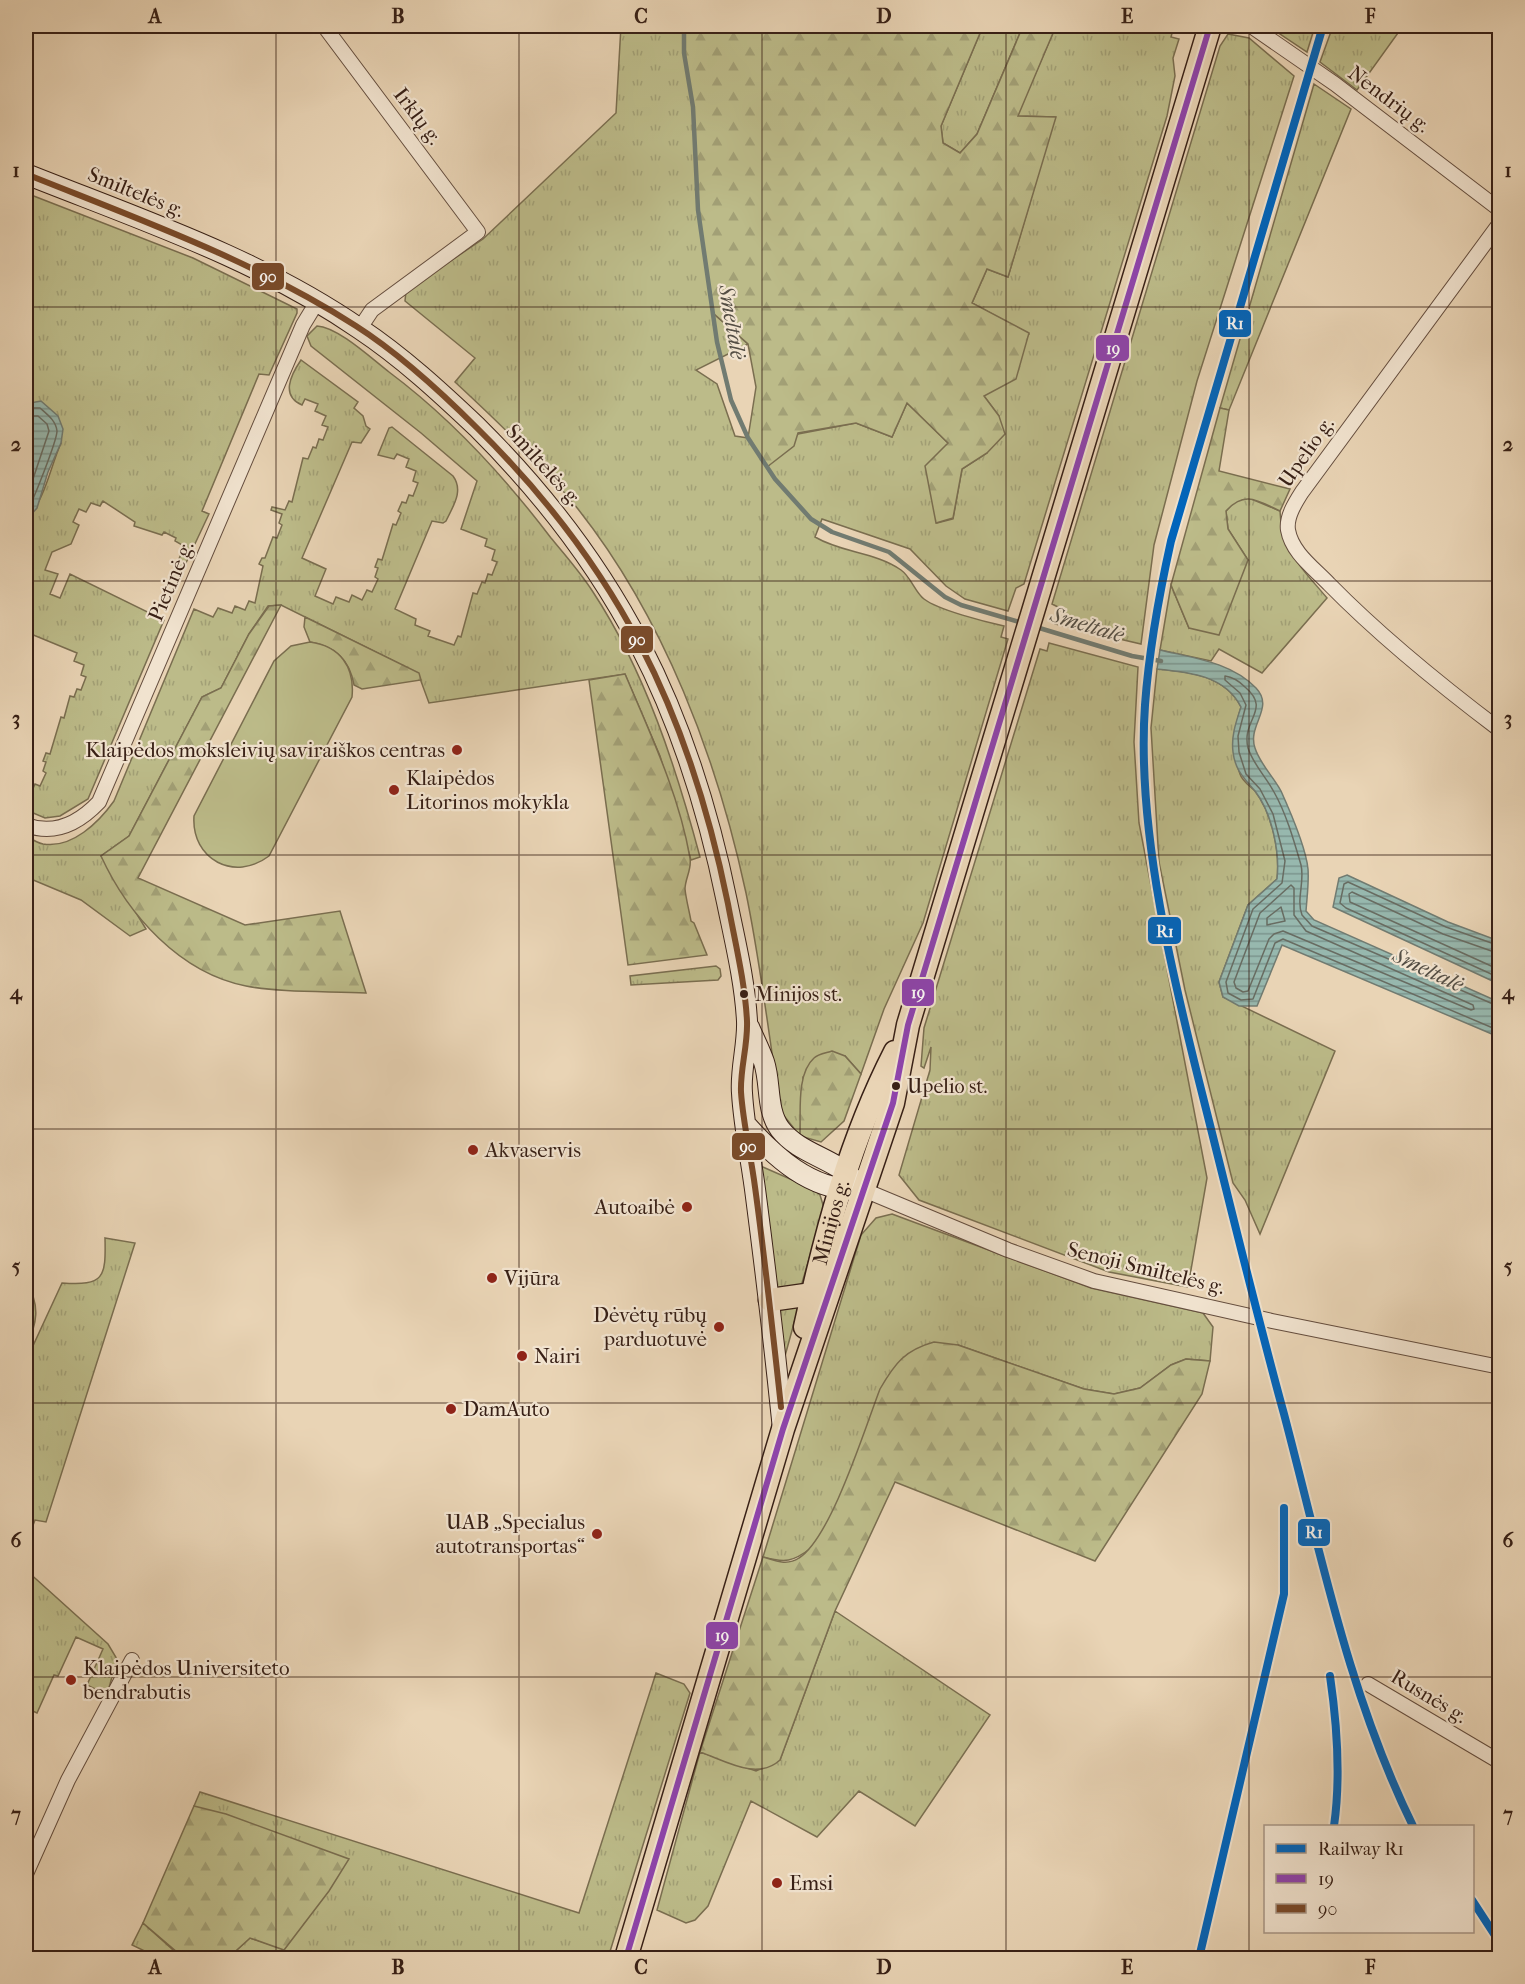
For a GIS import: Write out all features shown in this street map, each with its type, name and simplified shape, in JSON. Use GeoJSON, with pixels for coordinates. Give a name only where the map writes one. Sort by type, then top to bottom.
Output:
{"type":"FeatureCollection","features":[{"type":"Feature","properties":{"kind":"main road","name":"Minijos g."},"geometry":{"type":"LineString","coordinates":[[626,1959],[721,1645],[783,1429],[893,1103],[908,1025],[1210,26]]}},
{"type":"Feature","properties":{"kind":"main road","name":"Minijos g."},"geometry":{"type":"LineString","coordinates":[[783,1429],[825,1232],[871,1099],[908,1025]]}},
{"type":"Feature","properties":{"kind":"main road"},"geometry":{"type":"LineString","coordinates":[[770,1300],[812,1294]]}},
{"type":"Feature","properties":{"kind":"street","name":"Irklų g."},"geometry":{"type":"LineString","coordinates":[[324,26],[478,232],[372,310],[360,328]]}},
{"type":"Feature","properties":{"kind":"street","name":"Nendrių g."},"geometry":{"type":"LineString","coordinates":[[1251,26],[1335,84],[1500,210]]}},
{"type":"Feature","properties":{"kind":"street","name":"Smiltelės g."},"geometry":{"type":"LineString","coordinates":[[26,174],[229,256],[317,302],[360,328],[423,377],[535,488],[599,572],[628,621],[654,672],[696,775],[723,882],[747,1023]]}},
{"type":"Feature","properties":{"kind":"street","name":"Upelio g."},"geometry":{"type":"LineString","coordinates":[[1500,223],[1302,492],[1291,511],[1288,528],[1294,548],[1366,621],[1438,683],[1500,730]]}},
{"type":"Feature","properties":{"kind":"street","name":"Pietinė g."},"geometry":{"type":"LineString","coordinates":[[26,825],[43,830],[58,829],[82,819],[99,802],[303,325],[317,302]]}},
{"type":"Feature","properties":{"kind":"street"},"geometry":{"type":"LineString","coordinates":[[747,1023],[741,1092],[770,1300],[783,1429]]}},
{"type":"Feature","properties":{"kind":"street"},"geometry":{"type":"LineString","coordinates":[[747,1023],[764,1063],[772,1113],[781,1130],[843,1180]]}},
{"type":"Feature","properties":{"kind":"street"},"geometry":{"type":"LineString","coordinates":[[747,1126],[787,1166],[843,1180],[864,1190]]}},
{"type":"Feature","properties":{"kind":"street","name":"Senoji Smiltelės g."},"geometry":{"type":"LineString","coordinates":[[864,1190],[1008,1250],[1094,1281],[1272,1321],[1500,1366]]}},
{"type":"Feature","properties":{"kind":"street"},"geometry":{"type":"LineString","coordinates":[[26,1874],[68,1780],[132,1660]]}},
{"type":"Feature","properties":{"kind":"street","name":"Rusnės g."},"geometry":{"type":"LineString","coordinates":[[1368,1684],[1500,1762]]}},
{"type":"Feature","properties":{"kind":"green space"},"geometry":{"type":"Polygon","coordinates":[[[621,26],[684,26],[684,53],[693,107],[698,210],[713,313],[748,344],[696,370],[717,384],[735,436],[748,438],[767,467],[798,434],[856,423],[892,437],[907,403],[948,443],[937,523],[953,519],[962,469],[987,453],[999,416],[984,396],[1029,334],[972,303],[987,269],[1008,277],[1055,117],[1017,116],[1056,26],[1174,26],[1171,37],[1179,39],[1173,58],[1175,76],[1167,116],[1024,584],[1016,588],[1008,611],[965,599],[946,586],[910,549],[822,519],[815,537],[891,564],[904,573],[924,599],[974,619],[1004,626],[1001,637],[1008,639],[923,923],[884,1009],[861,1074],[845,1056],[803,1077],[800,1136],[781,1112],[746,893],[720,791],[703,741],[661,643],[609,551],[578,509],[534,459],[455,382],[475,358],[405,301],[406,291],[483,239],[616,113],[621,26]]]}},
{"type":"Feature","properties":{"kind":"green space"},"geometry":{"type":"Polygon","coordinates":[[[684,26],[983,26],[941,126],[943,143],[960,153],[977,134],[1023,26],[1056,26],[1018,116],[1056,117],[1008,277],[987,269],[972,303],[1029,333],[1016,379],[984,396],[999,416],[1005,434],[987,453],[962,469],[953,518],[936,523],[925,466],[948,443],[907,403],[892,437],[856,423],[798,433],[794,446],[767,467],[748,438],[756,387],[748,344],[713,313],[698,210],[693,107],[684,53],[684,26]]]}},
{"type":"Feature","properties":{"kind":"green space"},"geometry":{"type":"Polygon","coordinates":[[[983,26],[1023,26],[977,134],[960,153],[943,143],[941,126],[983,26]]]}},
{"type":"Feature","properties":{"kind":"green space"},"geometry":{"type":"Polygon","coordinates":[[[1268,26],[1315,26],[1307,52],[1268,26]]]}},
{"type":"Feature","properties":{"kind":"green space"},"geometry":{"type":"Polygon","coordinates":[[[1333,26],[1403,26],[1357,90],[1320,62],[1333,26]]]}},
{"type":"Feature","properties":{"kind":"green space"},"geometry":{"type":"Polygon","coordinates":[[[1228,34],[1249,38],[1294,76],[1197,381],[1154,545],[1141,644],[1055,624],[1060,608],[1052,604],[1220,46],[1228,34]]]}},
{"type":"Feature","properties":{"kind":"green space"},"geometry":{"type":"Polygon","coordinates":[[[1314,84],[1351,109],[1229,410],[1220,408],[1314,84]]]}},
{"type":"Feature","properties":{"kind":"green space"},"geometry":{"type":"Polygon","coordinates":[[[26,193],[193,258],[297,309],[269,375],[259,374],[202,511],[209,514],[176,584],[169,585],[184,546],[175,541],[176,538],[164,532],[162,535],[134,526],[135,522],[103,501],[100,506],[91,503],[86,512],[79,509],[73,522],[79,525],[71,544],[52,552],[45,570],[58,574],[50,594],[60,598],[70,574],[164,620],[88,799],[60,816],[45,818],[26,810],[26,792],[31,793],[35,784],[40,786],[46,773],[43,771],[46,762],[43,761],[46,753],[50,754],[61,717],[64,718],[70,696],[74,697],[77,689],[81,690],[86,677],[81,675],[84,665],[74,661],[77,653],[26,632],[26,520],[43,493],[61,443],[26,401],[26,193]]]}},
{"type":"Feature","properties":{"kind":"green space"},"geometry":{"type":"Polygon","coordinates":[[[317,326],[335,332],[354,344],[456,429],[515,493],[583,578],[612,622],[657,720],[700,857],[691,860],[660,756],[625,674],[429,703],[418,673],[281,605],[268,606],[249,634],[221,688],[202,697],[129,836],[101,856],[146,929],[130,936],[81,900],[26,877],[26,836],[43,844],[64,842],[93,825],[114,801],[194,609],[213,617],[218,608],[232,613],[235,606],[245,610],[249,601],[255,603],[263,566],[259,564],[262,558],[265,558],[273,537],[277,538],[282,525],[279,523],[282,514],[271,510],[272,507],[285,510],[289,501],[292,502],[303,458],[308,459],[319,439],[323,440],[328,427],[322,425],[326,416],[315,411],[318,404],[305,399],[302,405],[291,396],[291,379],[301,360],[358,402],[354,408],[363,416],[366,426],[370,429],[361,443],[352,442],[302,558],[326,569],[315,596],[333,604],[336,597],[349,602],[352,595],[362,600],[367,590],[372,592],[378,579],[375,577],[378,568],[375,567],[378,559],[382,560],[393,524],[396,525],[401,513],[398,511],[402,502],[406,503],[409,495],[413,496],[418,483],[413,481],[416,471],[406,467],[409,459],[397,454],[394,459],[378,455],[389,428],[392,427],[453,476],[458,487],[454,504],[446,521],[443,523],[432,521],[395,609],[416,619],[415,625],[430,631],[428,636],[454,645],[458,636],[461,637],[473,593],[477,594],[488,574],[492,575],[497,562],[492,560],[495,550],[485,546],[487,539],[461,529],[477,481],[421,433],[311,346],[307,336],[317,326]]]}},
{"type":"Feature","properties":{"kind":"green space"},"geometry":{"type":"Polygon","coordinates":[[[1220,408],[1229,410],[1219,471],[1290,489],[1280,511],[1258,501],[1246,499],[1239,501],[1226,511],[1228,529],[1248,560],[1219,635],[1189,628],[1171,585],[1220,408]]]}},
{"type":"Feature","properties":{"kind":"green space"},"geometry":{"type":"Polygon","coordinates":[[[1249,498],[1280,511],[1281,525],[1289,548],[1301,568],[1327,598],[1262,673],[1219,649],[1211,661],[1160,650],[1171,585],[1189,628],[1248,560],[1228,529],[1226,511],[1236,500],[1249,498]]]}},
{"type":"Feature","properties":{"kind":"green space"},"geometry":{"type":"Polygon","coordinates":[[[281,605],[138,878],[245,925],[340,911],[366,993],[290,991],[246,986],[222,979],[199,968],[178,955],[141,920],[112,878],[101,856],[129,836],[202,697],[221,688],[249,634],[269,606],[281,605]]]}},
{"type":"Feature","properties":{"kind":"green space"},"geometry":{"type":"Polygon","coordinates":[[[305,617],[419,673],[421,680],[362,689],[354,685],[349,669],[340,656],[327,647],[310,642],[304,627],[305,617]]]}},
{"type":"Feature","properties":{"kind":"green space"},"geometry":{"type":"Polygon","coordinates":[[[310,642],[330,648],[343,660],[351,676],[352,697],[269,856],[256,864],[243,867],[218,862],[207,855],[200,844],[195,831],[194,816],[274,661],[291,646],[310,642]]]}},
{"type":"Feature","properties":{"kind":"green space"},"geometry":{"type":"Polygon","coordinates":[[[1049,643],[1138,667],[1134,742],[1139,823],[1207,1178],[1188,1287],[1109,1272],[919,1200],[899,1175],[930,1070],[931,1047],[924,1068],[921,1066],[924,1028],[1040,649],[1047,651],[1049,643]]]}},
{"type":"Feature","properties":{"kind":"green space"},"geometry":{"type":"Polygon","coordinates":[[[1157,669],[1205,677],[1226,688],[1234,696],[1241,707],[1234,740],[1237,765],[1242,779],[1255,791],[1266,810],[1276,845],[1277,879],[1248,905],[1219,982],[1223,997],[1335,1051],[1260,1234],[1245,1200],[1233,1183],[1185,990],[1159,862],[1151,728],[1157,669]]]}},
{"type":"Feature","properties":{"kind":"green space"},"geometry":{"type":"Polygon","coordinates":[[[625,674],[663,764],[679,811],[690,858],[685,889],[687,901],[691,921],[694,923],[707,955],[628,965],[589,680],[625,674]]]}},
{"type":"Feature","properties":{"kind":"green space"},"geometry":{"type":"Polygon","coordinates":[[[716,966],[720,969],[721,976],[718,980],[631,985],[630,976],[716,966]]]}},
{"type":"Feature","properties":{"kind":"green space"},"geometry":{"type":"Polygon","coordinates":[[[832,1051],[845,1056],[861,1074],[844,1121],[821,1142],[800,1136],[802,1084],[808,1065],[816,1057],[832,1051]]]}},
{"type":"Feature","properties":{"kind":"green space"},"geometry":{"type":"Polygon","coordinates":[[[756,1164],[813,1189],[820,1195],[824,1208],[802,1283],[795,1290],[775,1295],[756,1164]]]}},
{"type":"Feature","properties":{"kind":"green space"},"geometry":{"type":"Polygon","coordinates":[[[892,1214],[1091,1288],[1203,1313],[1213,1327],[1210,1361],[1186,1359],[1171,1365],[1140,1388],[1114,1394],[1084,1389],[958,1345],[811,1548],[794,1559],[777,1560],[763,1557],[861,1235],[876,1218],[892,1214]]]}},
{"type":"Feature","properties":{"kind":"green space"},"geometry":{"type":"Polygon","coordinates":[[[105,1238],[135,1243],[46,1522],[35,1520],[26,1544],[26,1361],[62,1283],[87,1283],[100,1277],[105,1262],[105,1238]]]}},
{"type":"Feature","properties":{"kind":"green space"},"geometry":{"type":"Polygon","coordinates":[[[26,1282],[34,1299],[36,1315],[26,1348],[26,1282]]]}},
{"type":"Feature","properties":{"kind":"green space"},"geometry":{"type":"Polygon","coordinates":[[[776,1304],[799,1305],[785,1356],[776,1304]]]}},
{"type":"Feature","properties":{"kind":"green space"},"geometry":{"type":"Polygon","coordinates":[[[934,1342],[958,1345],[1084,1389],[1114,1394],[1140,1388],[1171,1365],[1186,1359],[1210,1361],[1202,1394],[1095,1561],[895,1482],[835,1611],[780,1760],[771,1766],[751,1769],[700,1752],[763,1557],[790,1562],[799,1558],[811,1547],[835,1506],[885,1380],[908,1354],[934,1342]]]}},
{"type":"Feature","properties":{"kind":"green space"},"geometry":{"type":"Polygon","coordinates":[[[26,1570],[108,1644],[117,1659],[107,1695],[87,1685],[103,1649],[76,1637],[58,1676],[54,1675],[37,1713],[26,1708],[26,1570]]]}},
{"type":"Feature","properties":{"kind":"green space"},"geometry":{"type":"Polygon","coordinates":[[[835,1611],[990,1715],[915,1826],[859,1791],[817,1837],[751,1801],[708,1906],[695,1920],[686,1923],[657,1910],[700,1752],[756,1771],[780,1760],[835,1611]]]}},
{"type":"Feature","properties":{"kind":"green space"},"geometry":{"type":"Polygon","coordinates":[[[656,1673],[684,1684],[690,1693],[608,1958],[228,1958],[250,1938],[284,1949],[301,1926],[194,1806],[200,1792],[579,1913],[656,1673]]]}},
{"type":"Feature","properties":{"kind":"green space"},"geometry":{"type":"Polygon","coordinates":[[[194,1806],[226,1814],[349,1859],[329,1891],[284,1950],[250,1938],[228,1958],[184,1958],[143,1923],[194,1806]]]}},
{"type":"Feature","properties":{"kind":"green space"},"geometry":{"type":"Polygon","coordinates":[[[143,1923],[184,1958],[159,1958],[132,1945],[143,1923]]]}},
{"type":"Feature","properties":{"kind":"water"},"geometry":{"type":"Polygon","coordinates":[[[26,401],[30,403],[41,401],[58,416],[63,429],[61,443],[48,472],[37,508],[26,520],[26,401]]]}},
{"type":"Feature","properties":{"kind":"water"},"geometry":{"type":"Polygon","coordinates":[[[1160,650],[1211,662],[1235,672],[1246,679],[1261,695],[1263,703],[1254,732],[1255,748],[1281,791],[1301,840],[1308,869],[1306,911],[1314,920],[1499,1002],[1499,1037],[1282,945],[1257,1006],[1239,1006],[1223,997],[1219,982],[1248,905],[1277,879],[1274,833],[1261,800],[1241,773],[1234,758],[1233,735],[1241,707],[1225,688],[1205,677],[1157,669],[1160,650]]]}},
{"type":"Feature","properties":{"kind":"water"},"geometry":{"type":"Polygon","coordinates":[[[1347,875],[1448,922],[1499,941],[1499,984],[1333,907],[1339,878],[1347,875]]]}},
{"type":"Feature","properties":{"kind":"waterway","name":"Smeltalė"},"geometry":{"type":"LineString","coordinates":[[684,26],[684,53],[693,107],[698,210],[717,342],[731,400],[748,438],[775,479],[811,519],[832,532],[889,552],[945,597],[961,605],[1023,623]]}},
{"type":"Feature","properties":{"kind":"waterway","name":"Smeltalė"},"geometry":{"type":"LineString","coordinates":[[1036,627],[1132,656],[1161,661]]}},
{"type":"Feature","properties":{"kind":"rail line","name":"R1"},"geometry":{"type":"LineString","coordinates":[[1323,26],[1171,541],[1155,623],[1145,705],[1146,804],[1160,906],[1181,1009],[1324,1572],[1371,1726],[1413,1825]]}},
{"type":"Feature","properties":{"kind":"rail line","name":"R1"},"geometry":{"type":"LineString","coordinates":[[1199,1958],[1284,1594],[1284,1508]]}},
{"type":"Feature","properties":{"kind":"rail line","name":"R1"},"geometry":{"type":"LineString","coordinates":[[1330,1676],[1337,1751],[1334,1825]]}},
{"type":"Feature","properties":{"kind":"rail line","name":"R1"},"geometry":{"type":"LineString","coordinates":[[1474,1903],[1500,1943]]}},
{"type":"Feature","properties":{"kind":"transit line","name":"19"},"geometry":{"type":"LineString","coordinates":[[626,1958],[783,1429],[893,1103],[908,1025],[1210,26]]}},
{"type":"Feature","properties":{"kind":"transit line","name":"90"},"geometry":{"type":"LineString","coordinates":[[26,174],[152,224],[236,261],[317,302],[372,337],[449,400],[527,480],[570,534],[608,589],[641,646],[669,705],[692,768],[712,834],[728,904],[746,1006],[747,1030],[741,1083],[742,1104],[759,1214],[781,1407]]}},
{"type":"Feature","properties":{"kind":"place","name":"Klaipėdos moksleivių saviraiškos centras"},"geometry":{"type":"Point","coordinates":[457,750]}},
{"type":"Feature","properties":{"kind":"place","name":"Klaipėdos Litorinos mokykla"},"geometry":{"type":"Point","coordinates":[394,790]}},
{"type":"Feature","properties":{"kind":"place","name":"Minijos st."},"geometry":{"type":"Point","coordinates":[744,994]}},
{"type":"Feature","properties":{"kind":"place","name":"Upelio st."},"geometry":{"type":"Point","coordinates":[896,1086]}},
{"type":"Feature","properties":{"kind":"place","name":"Akvaservis"},"geometry":{"type":"Point","coordinates":[473,1150]}},
{"type":"Feature","properties":{"kind":"place","name":"Autoaibė"},"geometry":{"type":"Point","coordinates":[687,1207]}},
{"type":"Feature","properties":{"kind":"place","name":"Vijūra"},"geometry":{"type":"Point","coordinates":[492,1278]}},
{"type":"Feature","properties":{"kind":"place","name":"Dėvėtų rūbų parduotuvė"},"geometry":{"type":"Point","coordinates":[719,1327]}},
{"type":"Feature","properties":{"kind":"place","name":"Nairi"},"geometry":{"type":"Point","coordinates":[522,1356]}},
{"type":"Feature","properties":{"kind":"place","name":"DamAuto"},"geometry":{"type":"Point","coordinates":[451,1409]}},
{"type":"Feature","properties":{"kind":"place","name":"UAB „Specialus autotransportas“"},"geometry":{"type":"Point","coordinates":[597,1534]}},
{"type":"Feature","properties":{"kind":"place","name":"Klaipėdos Universiteto bendrabutis"},"geometry":{"type":"Point","coordinates":[71,1680]}},
{"type":"Feature","properties":{"kind":"place","name":"Emsi"},"geometry":{"type":"Point","coordinates":[777,1883]}}]}
